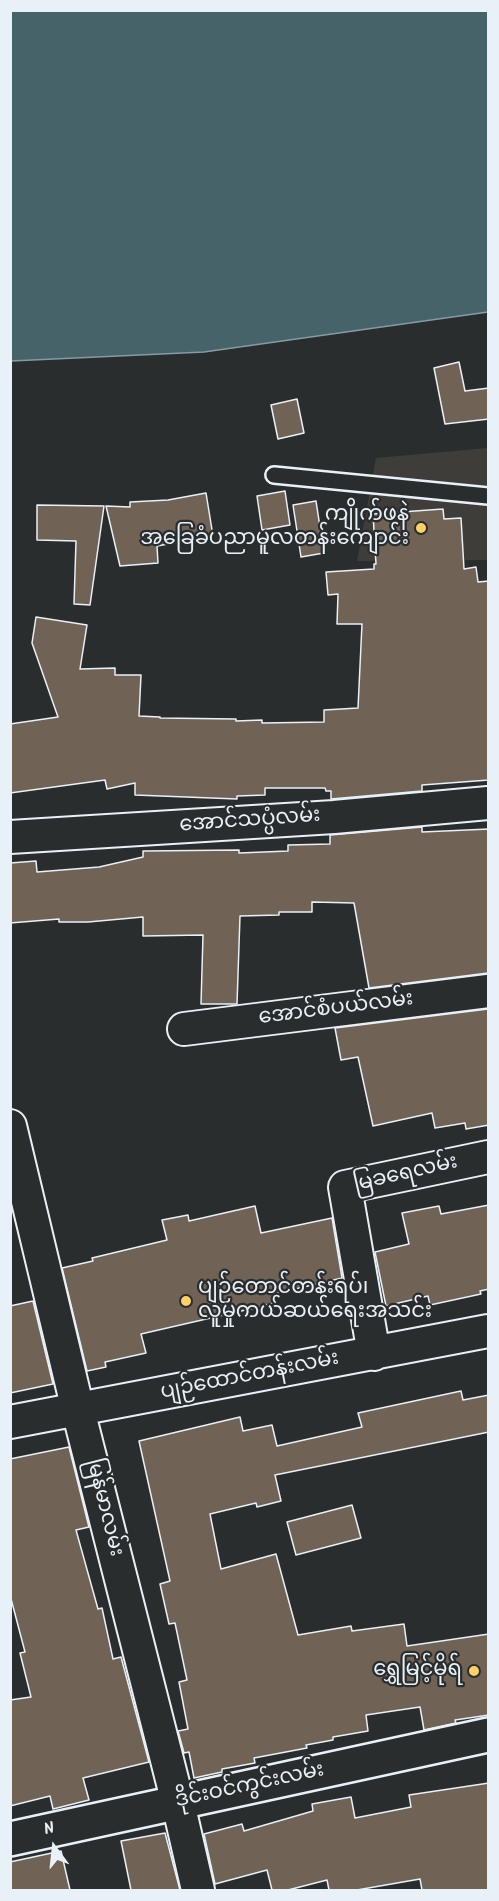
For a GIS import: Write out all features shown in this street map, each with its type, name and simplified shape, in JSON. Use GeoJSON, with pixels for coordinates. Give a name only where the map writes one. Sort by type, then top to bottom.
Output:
{"type":"FeatureCollection","features":[{"type":"Feature","properties":{"kind":"street","name":"အောင်သပ္ပံလမ်း"},"geometry":{"type":"LineString","coordinates":[[10,837],[334,817],[489,803]]}},
{"type":"Feature","properties":{"kind":"street","name":"အောင်စံပယ်လမ်း"},"geometry":{"type":"LineString","coordinates":[[184,1029],[489,991]]}},
{"type":"Feature","properties":{"kind":"street","name":"မြန်မာလမ်း"},"geometry":{"type":"LineString","coordinates":[[10,1126],[78,1410],[198,1890]]}},
{"type":"Feature","properties":{"kind":"street","name":"မြခရေလမ်း"},"geometry":{"type":"LineString","coordinates":[[374,1354],[345,1187],[489,1157]]}},
{"type":"Feature","properties":{"kind":"street","name":"ပျဉ်ထောင်တန်းလမ်း"},"geometry":{"type":"LineString","coordinates":[[10,1422],[489,1331]]}},
{"type":"Feature","properties":{"kind":"street","name":"ဒိုင်းဝင်ကွင်းလမ်း"},"geometry":{"type":"LineString","coordinates":[[10,1839],[489,1735]]}},
{"type":"Feature","properties":{"kind":"lane"},"geometry":{"type":"LineString","coordinates":[[274,475],[489,496]]}},
{"type":"Feature","properties":{"kind":"shaded area"},"geometry":{"type":"Polygon","coordinates":[[[488,448],[488,560],[357,561],[376,458],[488,448]]]}},
{"type":"Feature","properties":{"kind":"water"},"geometry":{"type":"Polygon","coordinates":[[[10,11],[488,11],[488,312],[204,352],[11,361],[10,11]]]}},
{"type":"Feature","properties":{"kind":"building"},"geometry":{"type":"Polygon","coordinates":[[[459,362],[465,391],[489,388],[489,419],[445,424],[434,368],[459,362]]]}},
{"type":"Feature","properties":{"kind":"building"},"geometry":{"type":"Polygon","coordinates":[[[297,399],[304,433],[278,439],[271,405],[297,399]]]}},
{"type":"Feature","properties":{"kind":"building"},"geometry":{"type":"Polygon","coordinates":[[[285,491],[290,525],[262,530],[257,496],[285,491]]]}},
{"type":"Feature","properties":{"kind":"building"},"geometry":{"type":"Polygon","coordinates":[[[206,493],[213,536],[157,546],[158,563],[120,566],[106,506],[130,507],[130,502],[168,500],[206,493]]]}},
{"type":"Feature","properties":{"kind":"building"},"geometry":{"type":"Polygon","coordinates":[[[316,501],[324,553],[301,557],[293,505],[316,501]]]}},
{"type":"Feature","properties":{"kind":"building"},"geometry":{"type":"Polygon","coordinates":[[[37,505],[104,506],[90,605],[74,604],[76,541],[37,540],[37,505]]]}},
{"type":"Feature","properties":{"kind":"building"},"geometry":{"type":"Polygon","coordinates":[[[443,509],[444,519],[461,518],[464,569],[476,567],[478,582],[489,581],[489,780],[422,785],[422,791],[331,799],[331,791],[326,791],[325,788],[265,788],[265,795],[237,796],[237,799],[135,795],[135,783],[107,789],[105,780],[10,793],[10,724],[58,717],[32,643],[36,617],[87,625],[80,669],[115,668],[115,675],[141,675],[139,716],[236,719],[236,721],[262,720],[262,723],[324,722],[324,710],[358,708],[362,624],[337,624],[338,594],[328,595],[326,572],[374,569],[374,564],[376,564],[373,514],[443,509]]]}},
{"type":"Feature","properties":{"kind":"building"},"geometry":{"type":"Polygon","coordinates":[[[422,827],[422,832],[489,829],[488,973],[369,988],[354,903],[312,902],[312,912],[279,912],[279,915],[240,916],[237,1004],[201,1004],[203,935],[143,936],[143,917],[88,922],[59,922],[59,919],[10,923],[10,863],[36,861],[37,872],[99,867],[143,857],[143,851],[239,850],[239,853],[288,851],[288,845],[330,844],[330,835],[422,827]]]}},
{"type":"Feature","properties":{"kind":"building"},"geometry":{"type":"Polygon","coordinates":[[[488,1009],[489,1125],[466,1129],[465,1123],[435,1128],[432,1113],[373,1126],[358,1057],[341,1060],[335,1028],[488,1009]]]}},
{"type":"Feature","properties":{"kind":"building"},"geometry":{"type":"Polygon","coordinates":[[[489,1205],[489,1289],[480,1291],[481,1294],[430,1305],[428,1296],[386,1306],[375,1252],[409,1244],[402,1213],[439,1206],[441,1214],[489,1205]]]}},
{"type":"Feature","properties":{"kind":"building"},"geometry":{"type":"Polygon","coordinates":[[[255,1206],[261,1233],[332,1218],[342,1278],[274,1294],[276,1303],[141,1334],[146,1353],[105,1362],[106,1367],[87,1371],[62,1268],[93,1261],[92,1258],[167,1240],[162,1220],[188,1215],[189,1221],[255,1206]]]}},
{"type":"Feature","properties":{"kind":"building"},"geometry":{"type":"Polygon","coordinates":[[[33,1301],[53,1384],[10,1393],[10,1306],[33,1301]]]}},
{"type":"Feature","properties":{"kind":"building"},"geometry":{"type":"Polygon","coordinates":[[[461,1391],[463,1400],[489,1395],[489,1432],[275,1475],[281,1501],[257,1507],[256,1503],[210,1514],[221,1569],[276,1554],[298,1635],[351,1626],[352,1631],[404,1624],[407,1646],[489,1634],[489,1715],[455,1720],[456,1723],[424,1730],[420,1707],[366,1715],[368,1731],[333,1737],[333,1740],[306,1745],[307,1748],[254,1758],[255,1763],[222,1769],[222,1772],[194,1778],[189,1752],[184,1753],[178,1731],[188,1729],[179,1682],[187,1680],[175,1623],[169,1624],[160,1584],[170,1581],[139,1441],[240,1417],[243,1431],[272,1425],[277,1446],[362,1427],[358,1413],[461,1391]]]}},
{"type":"Feature","properties":{"kind":"building"},"geometry":{"type":"Polygon","coordinates":[[[69,1447],[89,1527],[76,1530],[98,1609],[102,1608],[113,1659],[121,1657],[149,1762],[83,1778],[89,1800],[53,1809],[50,1796],[10,1806],[10,1700],[31,1697],[20,1653],[25,1652],[10,1595],[10,1459],[69,1447]]]}},
{"type":"Feature","properties":{"kind":"building"},"geometry":{"type":"Polygon","coordinates":[[[352,1505],[361,1538],[296,1555],[287,1522],[352,1505]]]}},
{"type":"Feature","properties":{"kind":"building"},"geometry":{"type":"Polygon","coordinates":[[[489,1783],[489,1890],[422,1890],[420,1879],[357,1890],[329,1890],[327,1880],[288,1890],[272,1890],[267,1870],[215,1884],[204,1834],[242,1824],[244,1831],[313,1811],[312,1804],[351,1797],[355,1818],[411,1807],[409,1795],[489,1783]]]}},
{"type":"Feature","properties":{"kind":"building"},"geometry":{"type":"Polygon","coordinates":[[[165,1833],[180,1890],[131,1890],[121,1841],[165,1833]]]}},
{"type":"Feature","properties":{"kind":"building"},"geometry":{"type":"Polygon","coordinates":[[[61,1851],[70,1890],[10,1890],[10,1862],[61,1851]]]}},
{"type":"Feature","properties":{"kind":"place","name":"ကျိုက်ဖနဲ အခြေခံပညာမူလတန်းကျောင်း"},"geometry":{"type":"Point","coordinates":[421,528]}},
{"type":"Feature","properties":{"kind":"place","name":"ပျဉ်တောင်တန်းရပ်၊ လူမှုကယ်ဆယ်ရေးအသင်း"},"geometry":{"type":"Point","coordinates":[186,1301]}},
{"type":"Feature","properties":{"kind":"place","name":"ရွှေမြင့်မိုရ်"},"geometry":{"type":"Point","coordinates":[474,1671]}}]}
